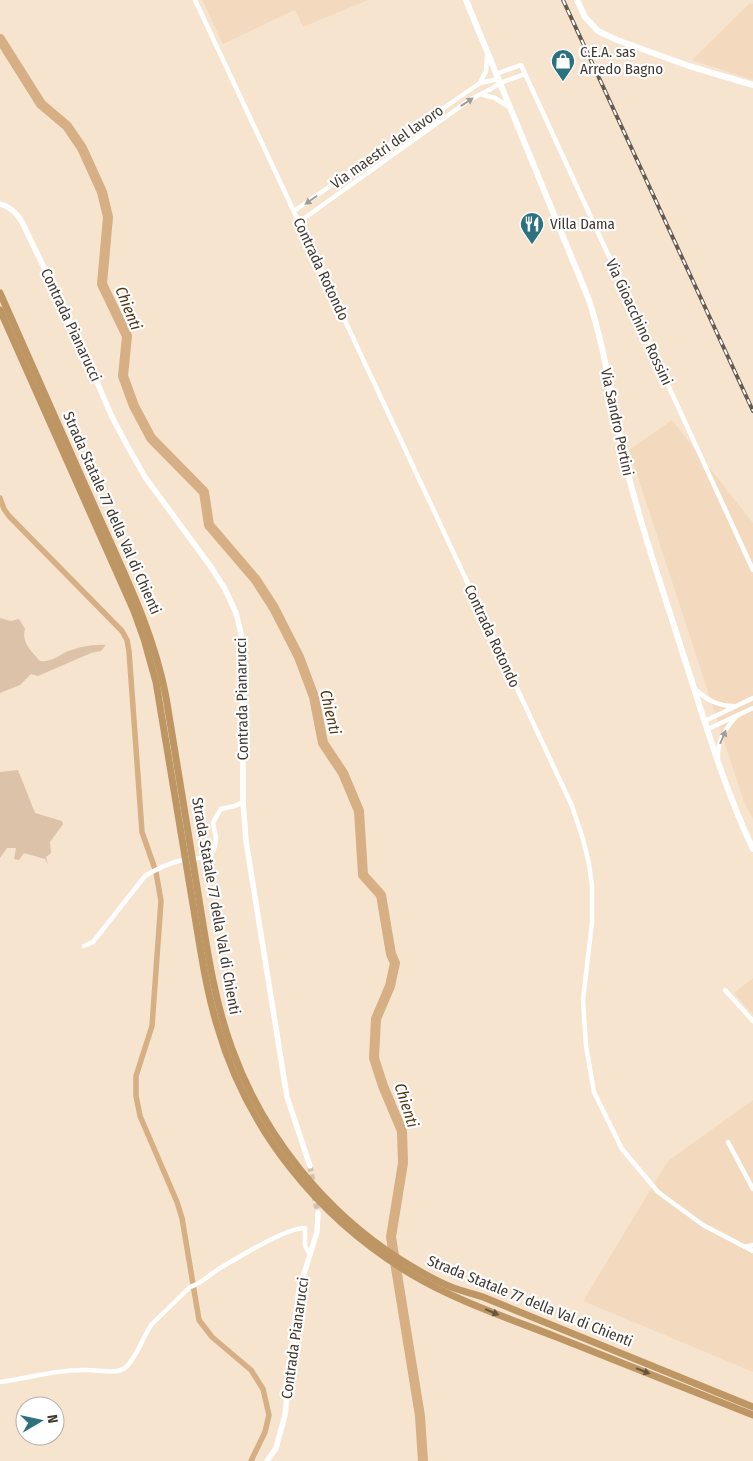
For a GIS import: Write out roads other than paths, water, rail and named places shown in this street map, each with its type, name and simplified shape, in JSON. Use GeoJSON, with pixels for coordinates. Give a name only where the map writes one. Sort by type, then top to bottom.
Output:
{"type":"FeatureCollection","features":[{"type":"Feature","properties":{"kind":"highway","name":"Strada Statale 77 della Val di Chienti"},"geometry":{"type":"LineString","coordinates":[[0,293],[139,608],[159,664],[216,996],[241,1073],[274,1134],[292,1160],[335,1208],[413,1275],[449,1289],[497,1314],[753,1415]]}},
{"type":"Feature","properties":{"kind":"highway","name":"Strada Statale 77 della Val di Chienti"},"geometry":{"type":"LineString","coordinates":[[0,310],[134,611],[144,639],[158,690],[201,954],[210,997],[217,1025],[236,1076],[268,1138],[305,1186],[342,1224],[388,1255]]}},
{"type":"Feature","properties":{"kind":"highway","name":"Strada Statale 77 della Val di Chienti"},"geometry":{"type":"LineString","coordinates":[[449,1289],[483,1297],[753,1408]]}},
{"type":"Feature","properties":{"kind":"main road","name":"Via Sandro Pertini"},"geometry":{"type":"LineString","coordinates":[[466,0],[596,320],[628,476],[640,519],[719,763],[736,811],[753,849]]}},
{"type":"Feature","properties":{"kind":"main road"},"geometry":{"type":"LineString","coordinates":[[576,0],[585,17],[598,31],[689,66],[753,86]]}},
{"type":"Feature","properties":{"kind":"street","name":"Contrada Rotondo"},"geometry":{"type":"LineString","coordinates":[[196,0],[574,814],[585,847],[592,886],[592,922],[583,1000],[586,1046],[594,1092],[622,1149],[658,1192],[704,1226],[753,1251]]}},
{"type":"Feature","properties":{"kind":"street"},"geometry":{"type":"LineString","coordinates":[[480,83],[486,71],[487,51]]}},
{"type":"Feature","properties":{"kind":"street","name":"Via Gioacchino Rossini"},"geometry":{"type":"LineString","coordinates":[[498,79],[521,65],[753,570]]}},
{"type":"Feature","properties":{"kind":"street"},"geometry":{"type":"LineString","coordinates":[[498,79],[525,74]]}},
{"type":"Feature","properties":{"kind":"street","name":"Via maestri del lavoro"},"geometry":{"type":"LineString","coordinates":[[294,211],[480,83],[498,79]]}},
{"type":"Feature","properties":{"kind":"street","name":"Via maestri del lavoro"},"geometry":{"type":"LineString","coordinates":[[299,222],[471,99],[482,94],[498,79]]}},
{"type":"Feature","properties":{"kind":"street"},"geometry":{"type":"LineString","coordinates":[[482,94],[496,98],[510,108]]}},
{"type":"Feature","properties":{"kind":"street","name":"Contrada Pianarucci"},"geometry":{"type":"LineString","coordinates":[[0,204],[12,209],[22,222],[84,351],[111,415],[145,477],[211,567],[225,589],[236,613],[243,651],[243,802],[247,848],[287,1097],[310,1166]]}},
{"type":"Feature","properties":{"kind":"street"},"geometry":{"type":"LineString","coordinates":[[694,688],[705,698],[719,704],[736,706]]}},
{"type":"Feature","properties":{"kind":"street"},"geometry":{"type":"LineString","coordinates":[[705,721],[753,698]]}},
{"type":"Feature","properties":{"kind":"street"},"geometry":{"type":"LineString","coordinates":[[708,729],[753,708]]}},
{"type":"Feature","properties":{"kind":"street"},"geometry":{"type":"LineString","coordinates":[[719,763],[718,751],[722,736],[738,714]]}},
{"type":"Feature","properties":{"kind":"street"},"geometry":{"type":"LineString","coordinates":[[84,946],[93,942],[145,876],[176,862],[202,858],[211,854],[216,838],[213,823],[221,809],[243,802]]}},
{"type":"Feature","properties":{"kind":"street"},"geometry":{"type":"LineString","coordinates":[[725,990],[753,1021]]}},
{"type":"Feature","properties":{"kind":"street"},"geometry":{"type":"LineString","coordinates":[[728,1142],[753,1189]]}},
{"type":"Feature","properties":{"kind":"street","name":"Contrada Pianarucci"},"geometry":{"type":"LineString","coordinates":[[267,1461],[276,1448],[284,1415],[299,1290],[317,1232],[318,1213]]}},
{"type":"Feature","properties":{"kind":"street"},"geometry":{"type":"LineString","coordinates":[[0,1382],[58,1372],[122,1370],[132,1360],[152,1324],[190,1286],[196,1285],[215,1271],[255,1249],[299,1228],[305,1228],[305,1246],[310,1255]]}},
{"type":"Feature","properties":{"kind":"street"},"geometry":{"type":"LineString","coordinates":[[745,1247],[753,1245]]}},
{"type":"Feature","properties":{"kind":"waterway","name":"Chienti"},"geometry":{"type":"LineString","coordinates":[[0,39],[41,104],[67,126],[82,148],[102,192],[108,217],[102,284],[127,336],[123,376],[134,406],[151,438],[204,492],[209,525],[256,580],[274,608],[299,657],[314,697],[323,743],[343,773],[359,811],[363,875],[381,895],[391,954],[395,963],[390,986],[376,1019],[374,1058],[383,1086],[402,1131],[403,1163],[391,1237],[420,1416],[423,1461]]}},
{"type":"Feature","properties":{"kind":"waterway"},"geometry":{"type":"LineString","coordinates":[[0,498],[9,516],[122,631],[127,640],[142,832],[156,872],[161,901],[152,1026],[136,1076],[136,1096],[140,1116],[182,1218],[199,1320],[212,1337],[251,1370],[263,1389],[269,1415],[265,1432],[251,1461]]}},
{"type":"Feature","properties":{"kind":"tunnel"},"geometry":{"type":"LineString","coordinates":[[310,1166],[313,1183]]}},
{"type":"Feature","properties":{"kind":"tunnel"},"geometry":{"type":"LineString","coordinates":[[314,1195],[318,1213]]}},
{"type":"Feature","properties":{"kind":"railway"},"geometry":{"type":"LineString","coordinates":[[563,0],[753,411]]}},
{"type":"Feature","properties":{"kind":"place","name":"C.E.A. sas Arredo Bagno"},"geometry":{"type":"Point","coordinates":[563,82]}},
{"type":"Feature","properties":{"kind":"place","name":"Villa Dama"},"geometry":{"type":"Point","coordinates":[532,245]}}]}
